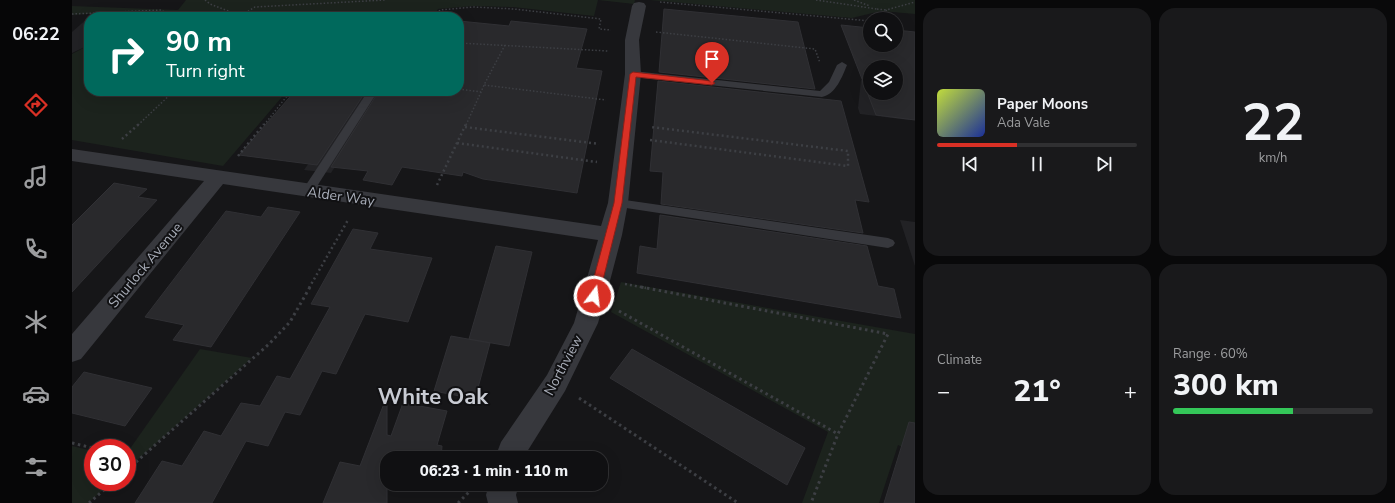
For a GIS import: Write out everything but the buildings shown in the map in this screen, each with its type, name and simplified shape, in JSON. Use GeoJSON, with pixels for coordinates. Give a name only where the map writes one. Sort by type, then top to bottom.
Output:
{"type":"FeatureCollection","features":[{"type":"Feature","properties":{"kind":"street","name":"Northview"},"geometry":{"type":"LineString","coordinates":[[511,451],[556,383],[586,323],[611,235],[618,203],[633,74],[633,39],[639,6]]}},
{"type":"Feature","properties":{"kind":"street","name":"Alder Way"},"geometry":{"type":"LineString","coordinates":[[72,155],[218,178],[611,235]]}},
{"type":"Feature","properties":{"kind":"street","name":"Shurlock Avenue"},"geometry":{"type":"LineString","coordinates":[[72,352],[218,178]]}},
{"type":"Feature","properties":{"kind":"street"},"geometry":{"type":"LineString","coordinates":[[502,491],[501,495],[503,503]]}},
{"type":"Feature","properties":{"kind":"lane"},"geometry":{"type":"LineString","coordinates":[[633,74],[822,94],[834,83],[840,67]]}},
{"type":"Feature","properties":{"kind":"lane"},"geometry":{"type":"LineString","coordinates":[[308,191],[370,96]]}},
{"type":"Feature","properties":{"kind":"lane"},"geometry":{"type":"LineString","coordinates":[[618,203],[888,242]]}},
{"type":"Feature","properties":{"kind":"path"},"geometry":{"type":"LineString","coordinates":[[205,0],[210,4],[232,12]]}},
{"type":"Feature","properties":{"kind":"path"},"geometry":{"type":"LineString","coordinates":[[248,12],[255,7],[385,0]]}},
{"type":"Feature","properties":{"kind":"path"},"geometry":{"type":"LineString","coordinates":[[816,0],[886,10],[915,2]]}},
{"type":"Feature","properties":{"kind":"path"},"geometry":{"type":"LineString","coordinates":[[854,0],[877,9]]}},
{"type":"Feature","properties":{"kind":"path"},"geometry":{"type":"LineString","coordinates":[[906,0],[909,3]]}},
{"type":"Feature","properties":{"kind":"path"},"geometry":{"type":"LineString","coordinates":[[639,6],[648,7],[649,1],[863,20]]}},
{"type":"Feature","properties":{"kind":"path"},"geometry":{"type":"LineString","coordinates":[[439,12],[440,10],[473,7],[514,9],[602,19],[599,29],[633,39]]}},
{"type":"Feature","properties":{"kind":"path"},"geometry":{"type":"LineString","coordinates":[[117,12],[162,10],[164,12]]}},
{"type":"Feature","properties":{"kind":"path"},"geometry":{"type":"LineString","coordinates":[[72,14],[84,13]]}},
{"type":"Feature","properties":{"kind":"path"},"geometry":{"type":"LineString","coordinates":[[464,43],[505,45],[633,39],[816,49],[822,68],[840,67]]}},
{"type":"Feature","properties":{"kind":"path"},"geometry":{"type":"LineString","coordinates":[[426,208],[484,85],[505,45]]}},
{"type":"Feature","properties":{"kind":"path"},"geometry":{"type":"LineString","coordinates":[[484,85],[629,103]]}},
{"type":"Feature","properties":{"kind":"path"},"geometry":{"type":"LineString","coordinates":[[464,90],[481,92]]}},
{"type":"Feature","properties":{"kind":"path"},"geometry":{"type":"LineString","coordinates":[[99,160],[169,96]]}},
{"type":"Feature","properties":{"kind":"path"},"geometry":{"type":"LineString","coordinates":[[218,178],[287,96]]}},
{"type":"Feature","properties":{"kind":"path"},"geometry":{"type":"LineString","coordinates":[[457,143],[625,143],[848,151],[848,166],[625,143],[465,127]]}},
{"type":"Feature","properties":{"kind":"path"},"geometry":{"type":"LineString","coordinates":[[136,462],[270,344],[290,322],[360,198]]}},
{"type":"Feature","properties":{"kind":"path"},"geometry":{"type":"LineString","coordinates":[[596,288],[838,434]]}},
{"type":"Feature","properties":{"kind":"path"},"geometry":{"type":"LineString","coordinates":[[596,288],[888,334],[838,434],[811,503]]}},
{"type":"Feature","properties":{"kind":"path"},"geometry":{"type":"LineString","coordinates":[[556,383],[738,503]]}},
{"type":"Feature","properties":{"kind":"path"},"geometry":{"type":"LineString","coordinates":[[72,443],[84,446]]}},
{"type":"Feature","properties":{"kind":"path"},"geometry":{"type":"LineString","coordinates":[[89,503],[103,491]]}},
{"type":"Feature","properties":{"kind":"path"},"geometry":{"type":"LineString","coordinates":[[458,503],[470,491]]}},
{"type":"Feature","properties":{"kind":"shaded area"},"geometry":{"type":"Polygon","coordinates":[[[186,0],[598,0],[594,16],[513,7],[473,6],[438,9],[436,12],[139,11],[84,12],[84,14],[72,15],[72,6],[178,10],[186,0]]]}},
{"type":"Feature","properties":{"kind":"shaded area"},"geometry":{"type":"Polygon","coordinates":[[[598,0],[635,0],[634,4],[598,0]]]}},
{"type":"Feature","properties":{"kind":"shaded area"},"geometry":{"type":"Polygon","coordinates":[[[650,0],[915,0],[915,14],[881,11],[863,12],[863,15],[852,18],[650,0]]]}},
{"type":"Feature","properties":{"kind":"shaded area"},"geometry":{"type":"Polygon","coordinates":[[[84,21],[84,47],[72,53],[72,32],[84,21]]]}},
{"type":"Feature","properties":{"kind":"shaded area"},"geometry":{"type":"Polygon","coordinates":[[[84,48],[84,96],[283,96],[223,166],[72,140],[72,54],[84,48]]]}},
{"type":"Feature","properties":{"kind":"shaded area"},"geometry":{"type":"Polygon","coordinates":[[[861,80],[863,80],[863,100],[899,100],[909,120],[860,114],[858,108],[861,80]]]}},
{"type":"Feature","properties":{"kind":"shaded area"},"geometry":{"type":"Polygon","coordinates":[[[356,96],[380,96],[331,173],[304,170],[356,96]]]}},
{"type":"Feature","properties":{"kind":"shaded area"},"geometry":{"type":"Polygon","coordinates":[[[900,220],[915,222],[915,266],[900,220]]]}},
{"type":"Feature","properties":{"kind":"shaded area"},"geometry":{"type":"Polygon","coordinates":[[[621,282],[915,334],[915,453],[898,445],[879,503],[802,503],[828,432],[611,312],[621,282]]]}},
{"type":"Feature","properties":{"kind":"shaded area"},"geometry":{"type":"Polygon","coordinates":[[[200,349],[252,358],[136,461],[136,440],[200,349]]]}},
{"type":"Feature","properties":{"kind":"shaded area"},"geometry":{"type":"Polygon","coordinates":[[[72,446],[84,449],[84,491],[102,491],[88,503],[72,503],[72,446]]]}},
{"type":"Feature","properties":{"kind":"district","name":"White Oak"},"geometry":{"type":"Point","coordinates":[433,396]}},
{"type":"Feature","properties":{"kind":"route"},"geometry":{"type":"LineString","coordinates":[[594,296],[611,235],[618,203],[621,166],[626,137],[633,74],[712,83]]}}]}
